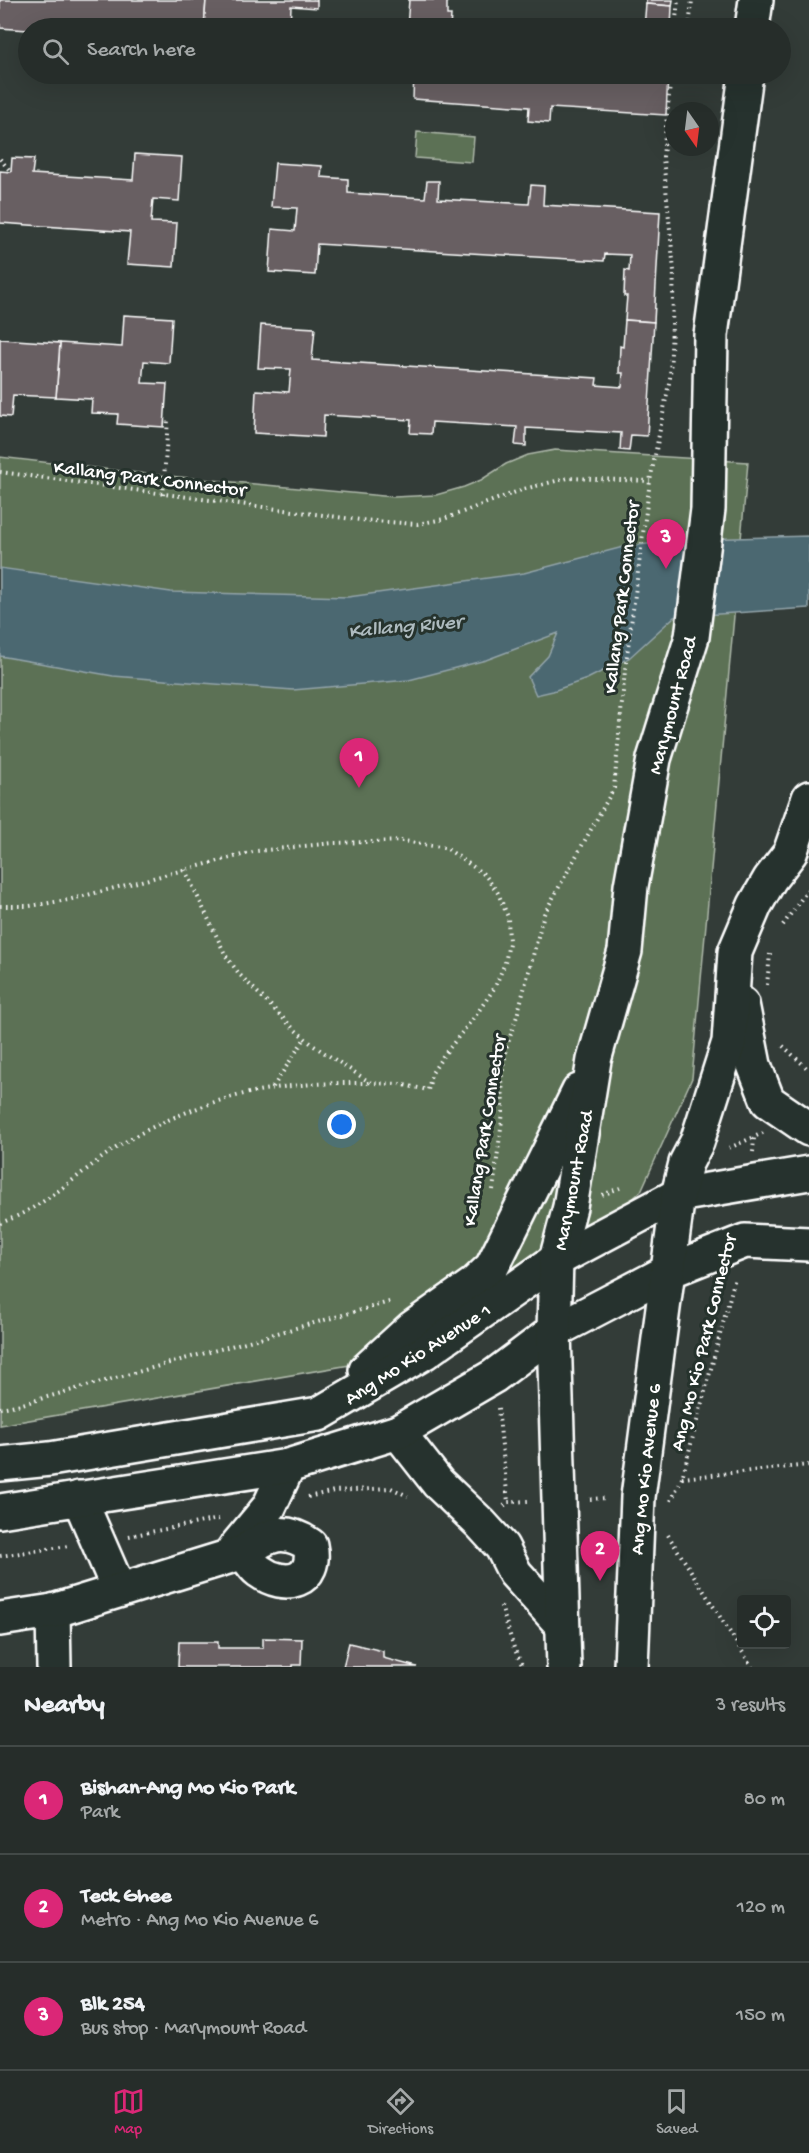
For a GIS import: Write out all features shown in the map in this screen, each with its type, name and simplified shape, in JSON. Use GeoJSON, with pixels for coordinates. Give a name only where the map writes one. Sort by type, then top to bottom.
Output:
{"type":"FeatureCollection","features":[{"type":"Feature","properties":{"kind":"main road"},"geometry":{"type":"LineString","coordinates":[[753,18],[756,0]]}},
{"type":"Feature","properties":{"kind":"main road","name":"Marymount Road"},"geometry":{"type":"LineString","coordinates":[[554,1331],[556,1260],[570,1207],[594,1060],[625,951],[631,886],[654,759],[692,637],[708,509],[711,335],[745,84]]}},
{"type":"Feature","properties":{"kind":"main road"},"geometry":{"type":"LineString","coordinates":[[667,1272],[678,1195],[686,1163],[698,1142],[729,1042],[735,952],[755,905],[770,879],[790,853],[809,798]]}},
{"type":"Feature","properties":{"kind":"main road"},"geometry":{"type":"LineString","coordinates":[[735,952],[742,1006],[754,1065],[768,1101],[809,1130]]}},
{"type":"Feature","properties":{"kind":"main road"},"geometry":{"type":"LineString","coordinates":[[319,1414],[412,1328],[474,1284],[492,1266],[594,1060]]}},
{"type":"Feature","properties":{"kind":"main road","name":"Ang Mo Kio Avenue 1"},"geometry":{"type":"LineString","coordinates":[[0,1464],[50,1459],[319,1414],[425,1352],[556,1260],[678,1195],[809,1173]]}},
{"type":"Feature","properties":{"kind":"main road"},"geometry":{"type":"LineString","coordinates":[[0,1511],[288,1466],[398,1432],[494,1376],[554,1331],[667,1272],[745,1241],[809,1244]]}},
{"type":"Feature","properties":{"kind":"main road","name":"Ang Mo Kio Avenue 6"},"geometry":{"type":"LineString","coordinates":[[631,1667],[638,1497],[667,1272]]}},
{"type":"Feature","properties":{"kind":"main road"},"geometry":{"type":"LineString","coordinates":[[554,1331],[564,1667]]}},
{"type":"Feature","properties":{"kind":"main road"},"geometry":{"type":"LineString","coordinates":[[398,1432],[438,1483],[482,1524],[502,1547],[515,1573],[561,1624]]}},
{"type":"Feature","properties":{"kind":"main road"},"geometry":{"type":"LineString","coordinates":[[0,1619],[53,1611],[236,1554],[269,1507],[288,1466]]}},
{"type":"Feature","properties":{"kind":"main road"},"geometry":{"type":"LineString","coordinates":[[79,1498],[119,1590]]}},
{"type":"Feature","properties":{"kind":"main road"},"geometry":{"type":"LineString","coordinates":[[53,1611],[54,1667]]}},
{"type":"Feature","properties":{"kind":"path"},"geometry":{"type":"LineString","coordinates":[[676,18],[678,0]]}},
{"type":"Feature","properties":{"kind":"path"},"geometry":{"type":"LineString","coordinates":[[690,18],[692,0]]}},
{"type":"Feature","properties":{"kind":"path"},"geometry":{"type":"LineString","coordinates":[[650,481],[670,378],[674,271],[663,157],[670,84]]}},
{"type":"Feature","properties":{"kind":"path"},"geometry":{"type":"LineString","coordinates":[[0,159],[11,172]]}},
{"type":"Feature","properties":{"kind":"path"},"geometry":{"type":"LineString","coordinates":[[163,495],[168,419]]}},
{"type":"Feature","properties":{"kind":"path","name":"Kallang Park Connector"},"geometry":{"type":"LineString","coordinates":[[0,472],[360,520],[417,524],[444,519],[524,489],[568,478],[650,481],[625,670],[614,788],[544,914],[507,1046],[502,1076],[504,1112],[492,1200]]}},
{"type":"Feature","properties":{"kind":"path"},"geometry":{"type":"LineString","coordinates":[[0,906],[30,906],[68,900],[256,851],[333,843],[404,841],[446,848],[485,875],[498,893],[508,917],[509,943],[505,963],[495,987],[432,1073],[428,1090],[399,1084],[322,1083],[273,1087],[219,1100],[124,1142],[36,1207],[0,1223]]}},
{"type":"Feature","properties":{"kind":"path"},"geometry":{"type":"LineString","coordinates":[[185,870],[226,956],[240,975],[305,1038],[372,1083]]}},
{"type":"Feature","properties":{"kind":"path"},"geometry":{"type":"LineString","coordinates":[[780,930],[809,888]]}},
{"type":"Feature","properties":{"kind":"path"},"geometry":{"type":"LineString","coordinates":[[767,988],[770,953],[773,945]]}},
{"type":"Feature","properties":{"kind":"path"},"geometry":{"type":"LineString","coordinates":[[273,1087],[305,1038]]}},
{"type":"Feature","properties":{"kind":"path"},"geometry":{"type":"LineString","coordinates":[[781,1044],[809,1070]]}},
{"type":"Feature","properties":{"kind":"path"},"geometry":{"type":"LineString","coordinates":[[751,1184],[754,1138]]}},
{"type":"Feature","properties":{"kind":"path","name":"Ang Mo Kio Park Connector"},"geometry":{"type":"LineString","coordinates":[[669,1507],[682,1479],[745,1241]]}},
{"type":"Feature","properties":{"kind":"path"},"geometry":{"type":"LineString","coordinates":[[0,1408],[22,1404],[396,1301]]}},
{"type":"Feature","properties":{"kind":"path"},"geometry":{"type":"LineString","coordinates":[[682,1479],[809,1465]]}},
{"type":"Feature","properties":{"kind":"path"},"geometry":{"type":"LineString","coordinates":[[668,1534],[752,1667]]}},
{"type":"Feature","properties":{"kind":"green space"},"geometry":{"type":"Polygon","coordinates":[[[417,132],[474,137],[472,162],[415,158],[417,132]]]}},
{"type":"Feature","properties":{"kind":"green space"},"geometry":{"type":"Polygon","coordinates":[[[555,450],[748,462],[692,1078],[641,1191],[602,1227],[443,1349],[0,1425],[0,457],[147,474],[394,497],[436,495],[464,487],[528,455],[555,450]]]}},
{"type":"Feature","properties":{"kind":"water","name":"Kallang River"},"geometry":{"type":"Polygon","coordinates":[[[809,536],[809,608],[674,617],[629,658],[587,679],[536,695],[528,677],[548,656],[558,633],[486,660],[409,680],[293,690],[113,676],[0,656],[0,568],[171,592],[348,597],[524,573],[627,546],[699,539],[809,536]]]}},
{"type":"Feature","properties":{"kind":"building"},"geometry":{"type":"Polygon","coordinates":[[[0,0],[206,0],[205,18],[18,18],[18,29],[0,28],[0,0]]]}},
{"type":"Feature","properties":{"kind":"building"},"geometry":{"type":"Polygon","coordinates":[[[206,0],[317,0],[317,8],[291,6],[290,18],[205,18],[206,0]]]}},
{"type":"Feature","properties":{"kind":"building"},"geometry":{"type":"Polygon","coordinates":[[[409,0],[447,0],[447,15],[451,15],[451,18],[408,18],[409,0]]]}},
{"type":"Feature","properties":{"kind":"building"},"geometry":{"type":"Polygon","coordinates":[[[646,0],[673,0],[672,6],[646,4],[646,0]]]}},
{"type":"Feature","properties":{"kind":"building"},"geometry":{"type":"Polygon","coordinates":[[[646,4],[672,6],[671,18],[645,18],[646,4]]]}},
{"type":"Feature","properties":{"kind":"building"},"geometry":{"type":"Polygon","coordinates":[[[414,84],[668,84],[665,115],[550,108],[549,123],[528,121],[529,107],[413,99],[414,84]]]}},
{"type":"Feature","properties":{"kind":"building"},"geometry":{"type":"Polygon","coordinates":[[[135,154],[182,157],[179,201],[153,199],[151,222],[177,223],[174,267],[127,264],[130,232],[0,223],[0,171],[11,172],[12,158],[34,159],[32,174],[133,180],[135,154]]]}},
{"type":"Feature","properties":{"kind":"building"},"geometry":{"type":"Polygon","coordinates":[[[275,163],[322,166],[321,177],[348,179],[348,193],[425,198],[427,181],[439,181],[438,199],[529,204],[531,185],[544,186],[543,205],[660,212],[654,322],[625,320],[627,296],[624,296],[625,270],[629,271],[630,255],[605,254],[604,261],[317,244],[315,275],[269,272],[272,229],[295,231],[297,208],[271,207],[275,163]]]}},
{"type":"Feature","properties":{"kind":"building"},"geometry":{"type":"Polygon","coordinates":[[[124,315],[172,318],[169,363],[144,361],[142,383],[167,384],[164,427],[117,424],[118,414],[91,413],[92,399],[56,397],[60,343],[122,347],[124,315]]]}},
{"type":"Feature","properties":{"kind":"building"},"geometry":{"type":"Polygon","coordinates":[[[625,320],[654,322],[647,436],[631,435],[629,451],[620,450],[621,433],[526,428],[526,446],[515,445],[517,427],[432,422],[431,434],[410,433],[411,420],[324,415],[323,437],[254,433],[256,390],[289,392],[291,369],[258,368],[261,325],[315,328],[312,360],[597,378],[596,385],[622,387],[623,373],[619,373],[620,346],[623,347],[625,320]]]}},
{"type":"Feature","properties":{"kind":"building"},"geometry":{"type":"Polygon","coordinates":[[[0,339],[60,343],[56,397],[13,395],[11,417],[0,416],[0,339]]]}},
{"type":"Feature","properties":{"kind":"building"},"geometry":{"type":"Polygon","coordinates":[[[263,1638],[302,1639],[301,1665],[293,1665],[293,1667],[178,1667],[179,1642],[218,1642],[218,1648],[263,1648],[263,1638]]]}},
{"type":"Feature","properties":{"kind":"building"},"geometry":{"type":"Polygon","coordinates":[[[349,1643],[383,1651],[383,1658],[417,1667],[343,1667],[349,1643]]]}},
{"type":"Feature","properties":{"kind":"place","name":"Blk 254"},"geometry":{"type":"Point","coordinates":[666,569]}},
{"type":"Feature","properties":{"kind":"place","name":"Bishan-Ang Mo Kio Park"},"geometry":{"type":"Point","coordinates":[359,788]}},
{"type":"Feature","properties":{"kind":"place","name":"Teck Ghee"},"geometry":{"type":"Point","coordinates":[600,1581]}}]}
